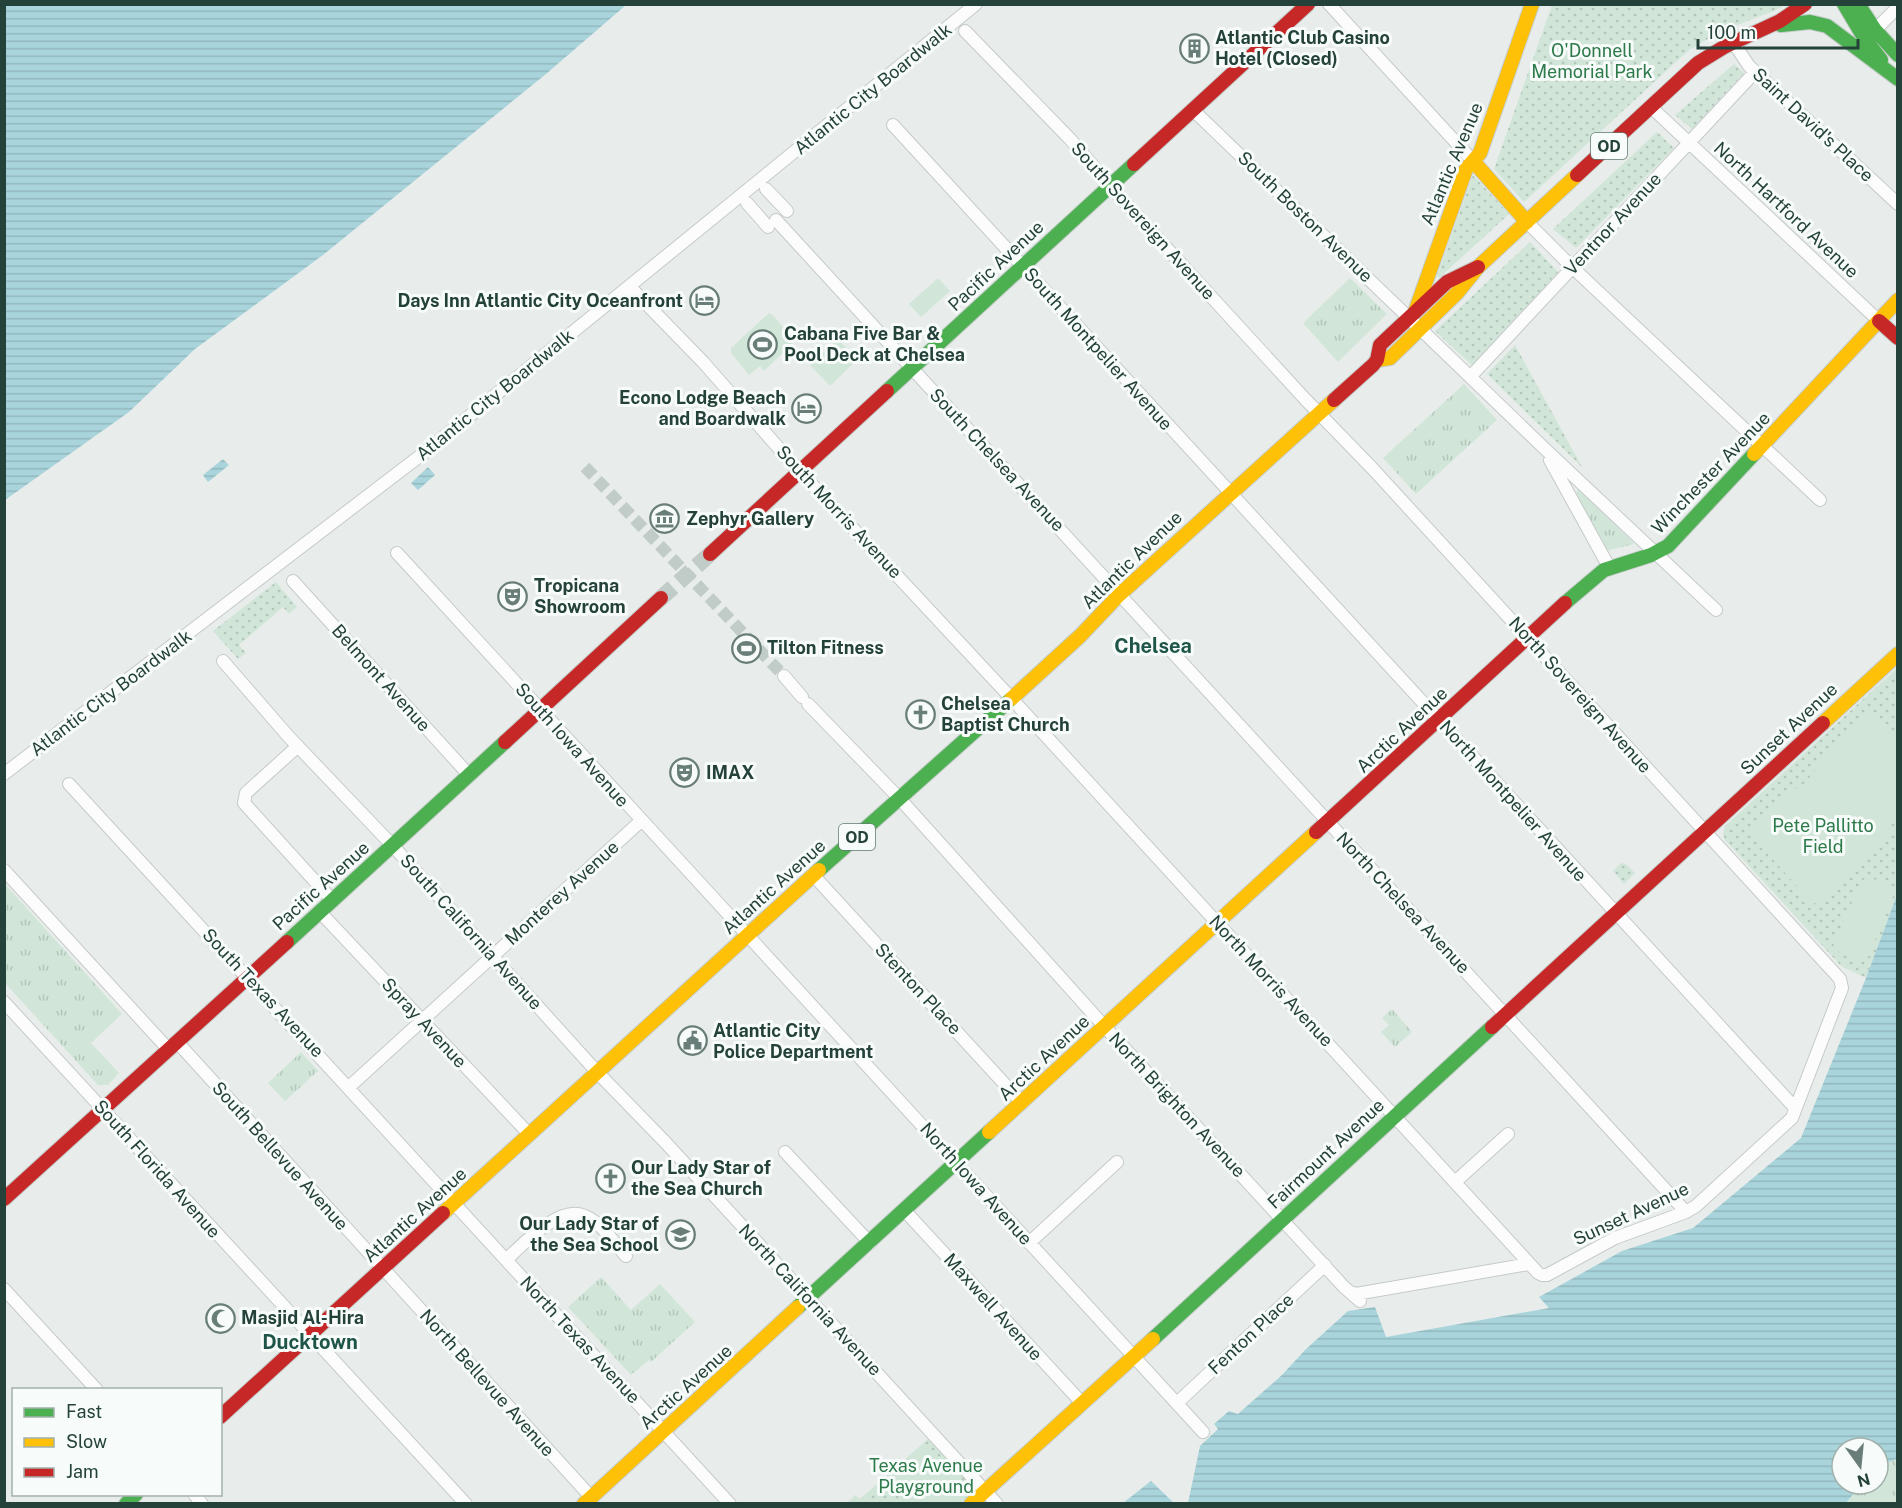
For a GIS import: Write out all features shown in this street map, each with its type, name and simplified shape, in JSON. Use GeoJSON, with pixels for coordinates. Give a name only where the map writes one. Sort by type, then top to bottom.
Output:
{"type":"FeatureCollection","features":[{"type":"Feature","properties":{"kind":"main road","name":"Pacific Avenue"},"geometry":{"type":"LineString","coordinates":[[710,554],[1308,4]]}},
{"type":"Feature","properties":{"kind":"main road","name":"Atlantic Avenue"},"geometry":{"type":"LineString","coordinates":[[222,1415],[782,903],[1012,699],[1080,636],[1119,595],[1319,412],[1377,360],[1390,358],[1416,321],[1466,169],[1480,153],[1532,4]]}},
{"type":"Feature","properties":{"kind":"main road","name":"OD"},"geometry":{"type":"LineString","coordinates":[[1416,321],[1457,293],[1478,267],[1706,57],[1733,42],[1787,18],[1805,4]]}},
{"type":"Feature","properties":{"kind":"main road"},"geometry":{"type":"LineString","coordinates":[[1844,4],[1863,36],[1894,75]]}},
{"type":"Feature","properties":{"kind":"main road"},"geometry":{"type":"LineString","coordinates":[[1858,4],[1875,30],[1898,55]]}},
{"type":"Feature","properties":{"kind":"main road"},"geometry":{"type":"LineString","coordinates":[[1768,27],[1805,21],[1821,22],[1838,30],[1894,75]]}},
{"type":"Feature","properties":{"kind":"main road"},"geometry":{"type":"LineString","coordinates":[[1473,161],[1527,222]]}},
{"type":"Feature","properties":{"kind":"main road","name":"Winchester Avenue"},"geometry":{"type":"LineString","coordinates":[[1528,638],[1596,575],[1609,567],[1656,554],[1668,546],[1898,300]]}},
{"type":"Feature","properties":{"kind":"main road","name":"North Hartford Avenue"},"geometry":{"type":"LineString","coordinates":[[1879,321],[1898,338]]}},
{"type":"Feature","properties":{"kind":"main road","name":"Pacific Avenue"},"geometry":{"type":"LineString","coordinates":[[4,1199],[174,1047],[661,598]]}},
{"type":"Feature","properties":{"kind":"main road","name":"Arctic Avenue"},"geometry":{"type":"LineString","coordinates":[[587,1500],[1528,638]]}},
{"type":"Feature","properties":{"kind":"main road","name":"Sunset Avenue"},"geometry":{"type":"LineString","coordinates":[[1704,831],[1898,654]]}},
{"type":"Feature","properties":{"kind":"main road","name":"Fairmount Avenue"},"geometry":{"type":"LineString","coordinates":[[971,1503],[1704,831]]}},
{"type":"Feature","properties":{"kind":"street","name":"Atlantic City Boardwalk"},"geometry":{"type":"LineString","coordinates":[[4,774],[429,448],[976,4]]}},
{"type":"Feature","properties":{"kind":"street"},"geometry":{"type":"LineString","coordinates":[[1329,4],[1473,161]]}},
{"type":"Feature","properties":{"kind":"street"},"geometry":{"type":"LineString","coordinates":[[1875,30],[1898,7]]}},
{"type":"Feature","properties":{"kind":"street","name":"South Sovereign Avenue"},"geometry":{"type":"LineString","coordinates":[[965,31],[1070,139],[1319,412]]}},
{"type":"Feature","properties":{"kind":"street","name":"Saint David's Place"},"geometry":{"type":"LineString","coordinates":[[1733,42],[1743,59],[1755,72],[1898,204]]}},
{"type":"Feature","properties":{"kind":"street","name":"Ventnor Avenue"},"geometry":{"type":"LineString","coordinates":[[1471,376],[1755,72]]}},
{"type":"Feature","properties":{"kind":"street","name":"North Hartford Avenue"},"geometry":{"type":"LineString","coordinates":[[1651,107],[1879,321]]}},
{"type":"Feature","properties":{"kind":"street","name":"South Boston Avenue"},"geometry":{"type":"LineString","coordinates":[[1193,110],[1716,610]]}},
{"type":"Feature","properties":{"kind":"street","name":"South Montpelier Avenue"},"geometry":{"type":"LineString","coordinates":[[893,125],[1231,493]]}},
{"type":"Feature","properties":{"kind":"street"},"geometry":{"type":"LineString","coordinates":[[766,189],[787,211]]}},
{"type":"Feature","properties":{"kind":"street","name":"South Chelsea Avenue"},"geometry":{"type":"LineString","coordinates":[[747,203],[772,224],[863,313],[1119,595]]}},
{"type":"Feature","properties":{"kind":"street"},"geometry":{"type":"LineString","coordinates":[[1527,222],[1820,500]]}},
{"type":"Feature","properties":{"kind":"street","name":"South Morris Avenue"},"geometry":{"type":"LineString","coordinates":[[629,286],[667,323],[800,471],[1012,699]]}},
{"type":"Feature","properties":{"kind":"street","name":"North Sovereign Avenue"},"geometry":{"type":"LineString","coordinates":[[1319,412],[1840,978]]}},
{"type":"Feature","properties":{"kind":"street"},"geometry":{"type":"LineString","coordinates":[[1544,448],[1609,567]]}},
{"type":"Feature","properties":{"kind":"street","name":"North Montpelier Avenue"},"geometry":{"type":"LineString","coordinates":[[1231,493],[1795,1108]]}},
{"type":"Feature","properties":{"kind":"street","name":"South Iowa Avenue"},"geometry":{"type":"LineString","coordinates":[[397,553],[748,935]]}},
{"type":"Feature","properties":{"kind":"street","name":"Belmont Avenue"},"geometry":{"type":"LineString","coordinates":[[293,581],[469,776]]}},
{"type":"Feature","properties":{"kind":"street","name":"North Chelsea Avenue"},"geometry":{"type":"LineString","coordinates":[[1119,595],[1686,1212]]}},
{"type":"Feature","properties":{"kind":"street","name":"South California Avenue"},"geometry":{"type":"LineString","coordinates":[[223,661],[298,746],[493,955],[597,1072]]}},
{"type":"Feature","properties":{"kind":"street","name":"North Brighton Avenue"},"geometry":{"type":"LineString","coordinates":[[784,676],[805,701],[900,799],[1104,1026],[1360,1301]]}},
{"type":"Feature","properties":{"kind":"street","name":"North Morris Avenue"},"geometry":{"type":"LineString","coordinates":[[1012,699],[1529,1264]]}},
{"type":"Feature","properties":{"kind":"street"},"geometry":{"type":"LineString","coordinates":[[298,746],[246,793],[244,803],[332,900]]}},
{"type":"Feature","properties":{"kind":"street","name":"South Texas Avenue"},"geometry":{"type":"LineString","coordinates":[[69,784],[455,1203]]}},
{"type":"Feature","properties":{"kind":"street","name":"Monterey Avenue"},"geometry":{"type":"LineString","coordinates":[[350,1087],[642,820]]}},
{"type":"Feature","properties":{"kind":"street","name":"South Bellevue Avenue"},"geometry":{"type":"LineString","coordinates":[[4,870],[383,1268]]}},
{"type":"Feature","properties":{"kind":"street","name":"Stenton Place"},"geometry":{"type":"LineString","coordinates":[[814,876],[1022,1103]]}},
{"type":"Feature","properties":{"kind":"street","name":"Spray Avenue"},"geometry":{"type":"LineString","coordinates":[[320,912],[529,1134]]}},
{"type":"Feature","properties":{"kind":"street","name":"North Iowa Avenue"},"geometry":{"type":"LineString","coordinates":[[748,935],[1203,1432]]}},
{"type":"Feature","properties":{"kind":"street","name":"Sunset Avenue"},"geometry":{"type":"LineString","coordinates":[[1350,1292],[1356,1294],[1529,1264],[1538,1273],[1547,1275],[1615,1238],[1686,1212],[1696,1206],[1787,1124],[1842,987],[1840,978]]}},
{"type":"Feature","properties":{"kind":"street","name":"South Florida Avenue"},"geometry":{"type":"LineString","coordinates":[[4,1002],[466,1503]]}},
{"type":"Feature","properties":{"kind":"street","name":"North California Avenue"},"geometry":{"type":"LineString","coordinates":[[597,1072],[997,1503]]}},
{"type":"Feature","properties":{"kind":"street"},"geometry":{"type":"LineString","coordinates":[[1455,1182],[1508,1134]]}},
{"type":"Feature","properties":{"kind":"street"},"geometry":{"type":"LineString","coordinates":[[785,1152],[870,1243]]}},
{"type":"Feature","properties":{"kind":"street"},"geometry":{"type":"LineString","coordinates":[[1029,1243],[1117,1162]]}},
{"type":"Feature","properties":{"kind":"street","name":"North Texas Avenue"},"geometry":{"type":"LineString","coordinates":[[455,1203],[730,1503]]}},
{"type":"Feature","properties":{"kind":"street","name":"Maxwell Avenue"},"geometry":{"type":"LineString","coordinates":[[905,1211],[1081,1402]]}},
{"type":"Feature","properties":{"kind":"street"},"geometry":{"type":"LineString","coordinates":[[506,1260],[549,1222],[558,1217],[578,1213],[593,1221],[626,1256]]}},
{"type":"Feature","properties":{"kind":"street","name":"Fenton Place"},"geometry":{"type":"LineString","coordinates":[[1177,1403],[1325,1265]]}},
{"type":"Feature","properties":{"kind":"street","name":"North Bellevue Avenue"},"geometry":{"type":"LineString","coordinates":[[383,1268],[587,1500]]}},
{"type":"Feature","properties":{"kind":"street"},"geometry":{"type":"LineString","coordinates":[[4,1289],[96,1388]]}},
{"type":"Feature","properties":{"kind":"green space","name":"O'Donnell Memorial Park"},"geometry":{"type":"Polygon","coordinates":[[[1552,4],[1785,5],[1721,31],[1689,50],[1524,202],[1494,169],[1552,4]]]}},
{"type":"Feature","properties":{"kind":"green space","name":"O'Donnell Memorial Park"},"geometry":{"type":"Polygon","coordinates":[[[1734,64],[1744,73],[1692,129],[1675,115],[1734,64]]]}},
{"type":"Feature","properties":{"kind":"green space","name":"O'Donnell Memorial Park"},"geometry":{"type":"Polygon","coordinates":[[[1657,132],[1674,148],[1576,248],[1553,229],[1657,132]]]}},
{"type":"Feature","properties":{"kind":"green space"},"geometry":{"type":"Polygon","coordinates":[[[1473,175],[1509,214],[1439,278],[1437,276],[1473,175]]]}},
{"type":"Feature","properties":{"kind":"green space"},"geometry":{"type":"Polygon","coordinates":[[[1530,242],[1558,272],[1473,366],[1435,331],[1530,242]]]}},
{"type":"Feature","properties":{"kind":"green space"},"geometry":{"type":"Polygon","coordinates":[[[938,278],[950,291],[921,317],[909,304],[938,278]]]}},
{"type":"Feature","properties":{"kind":"green space"},"geometry":{"type":"Polygon","coordinates":[[[1350,278],[1387,314],[1338,362],[1303,323],[1350,278]]]}},
{"type":"Feature","properties":{"kind":"green space","name":"Cabana Five Bar & Pool Deck at Chelsea"},"geometry":{"type":"Polygon","coordinates":[[[769,313],[795,341],[764,371],[760,366],[749,375],[731,353],[731,348],[769,313]]]}},
{"type":"Feature","properties":{"kind":"green space"},"geometry":{"type":"Polygon","coordinates":[[[838,339],[857,360],[830,386],[810,365],[838,339]]]}},
{"type":"Feature","properties":{"kind":"green space"},"geometry":{"type":"Polygon","coordinates":[[[1515,345],[1582,467],[1487,374],[1515,345]]]}},
{"type":"Feature","properties":{"kind":"green space"},"geometry":{"type":"Polygon","coordinates":[[[1464,384],[1497,420],[1416,494],[1383,458],[1464,384]]]}},
{"type":"Feature","properties":{"kind":"green space"},"geometry":{"type":"Polygon","coordinates":[[[1578,489],[1634,544],[1606,551],[1576,493],[1578,489]]]}},
{"type":"Feature","properties":{"kind":"green space"},"geometry":{"type":"Polygon","coordinates":[[[276,582],[297,607],[289,614],[283,607],[239,645],[246,653],[238,659],[213,631],[276,582]]]}},
{"type":"Feature","properties":{"kind":"green space","name":"Pete Pallitto Field"},"geometry":{"type":"Polygon","coordinates":[[[1897,668],[1897,895],[1866,978],[1841,966],[1725,840],[1723,834],[1725,826],[1897,668]]]}},
{"type":"Feature","properties":{"kind":"green space"},"geometry":{"type":"Polygon","coordinates":[[[1866,714],[1876,714],[1897,741],[1897,815],[1887,825],[1892,831],[1823,903],[1818,905],[1811,901],[1746,831],[1776,803],[1805,783],[1837,741],[1866,714]]]}},
{"type":"Feature","properties":{"kind":"green space"},"geometry":{"type":"Polygon","coordinates":[[[1621,863],[1626,864],[1635,873],[1624,884],[1613,871],[1621,863]]]}},
{"type":"Feature","properties":{"kind":"green space"},"geometry":{"type":"Polygon","coordinates":[[[1868,877],[1891,885],[1895,892],[1868,957],[1862,960],[1837,951],[1833,946],[1861,881],[1868,877]]]}},
{"type":"Feature","properties":{"kind":"green space"},"geometry":{"type":"Polygon","coordinates":[[[4,883],[122,1014],[91,1043],[119,1073],[108,1085],[98,1085],[5,983],[4,883]]]}},
{"type":"Feature","properties":{"kind":"green space"},"geometry":{"type":"Polygon","coordinates":[[[1392,1009],[1412,1032],[1395,1047],[1381,1032],[1389,1025],[1382,1018],[1392,1009]]]}},
{"type":"Feature","properties":{"kind":"green space"},"geometry":{"type":"Polygon","coordinates":[[[301,1052],[318,1071],[285,1101],[268,1083],[301,1052]]]}},
{"type":"Feature","properties":{"kind":"green space"},"geometry":{"type":"Polygon","coordinates":[[[601,1277],[631,1310],[660,1284],[695,1322],[651,1362],[649,1360],[631,1375],[568,1307],[601,1277]]]}},
{"type":"Feature","properties":{"kind":"green space","name":"Texas Avenue Playground"},"geometry":{"type":"Polygon","coordinates":[[[928,1439],[971,1485],[972,1494],[961,1503],[846,1504],[855,1495],[860,1499],[928,1439]]]}},
{"type":"Feature","properties":{"kind":"green space","name":"Texas Avenue Playground"},"geometry":{"type":"Polygon","coordinates":[[[924,1443],[967,1490],[953,1503],[910,1503],[885,1477],[924,1443]]]}},
{"type":"Feature","properties":{"kind":"green space"},"geometry":{"type":"Polygon","coordinates":[[[1897,1459],[1897,1503],[1846,1504],[1852,1496],[1890,1496],[1890,1462],[1897,1459]]]}},
{"type":"Feature","properties":{"kind":"water"},"geometry":{"type":"Polygon","coordinates":[[[5,4],[626,5],[546,74],[323,255],[195,349],[129,412],[5,500],[5,4]]]}},
{"type":"Feature","properties":{"kind":"water"},"geometry":{"type":"Polygon","coordinates":[[[223,459],[229,465],[208,482],[203,475],[223,459]]]}},
{"type":"Feature","properties":{"kind":"water"},"geometry":{"type":"Polygon","coordinates":[[[428,467],[435,475],[418,490],[411,483],[428,467]]]}},
{"type":"Feature","properties":{"kind":"water"},"geometry":{"type":"Polygon","coordinates":[[[1897,895],[1897,1459],[1890,1462],[1890,1436],[1830,1436],[1830,1496],[1852,1496],[1846,1503],[1188,1503],[1200,1446],[1218,1429],[1214,1424],[1229,1411],[1238,1414],[1348,1311],[1375,1307],[1386,1337],[1549,1308],[1539,1297],[1622,1251],[1693,1228],[1801,1138],[1897,895]]]}},
{"type":"Feature","properties":{"kind":"water"},"geometry":{"type":"Polygon","coordinates":[[[1151,1481],[1174,1503],[1123,1503],[1151,1481]]]}},
{"type":"Feature","properties":{"kind":"tunnel"},"geometry":{"type":"LineString","coordinates":[[585,467],[784,676]]}},
{"type":"Feature","properties":{"kind":"tunnel"},"geometry":{"type":"LineString","coordinates":[[661,598],[710,554]]}},
{"type":"Feature","properties":{"kind":"traffic: fast"},"geometry":{"type":"LineString","coordinates":[[1844,4],[1881,60]]}},
{"type":"Feature","properties":{"kind":"traffic: fast"},"geometry":{"type":"LineString","coordinates":[[1858,4],[1875,30],[1898,55]]}},
{"type":"Feature","properties":{"kind":"traffic: fast"},"geometry":{"type":"LineString","coordinates":[[1781,25],[1810,22],[1827,26],[1898,79]]}},
{"type":"Feature","properties":{"kind":"traffic: fast"},"geometry":{"type":"LineString","coordinates":[[887,391],[1134,164]]}},
{"type":"Feature","properties":{"kind":"traffic: fast"},"geometry":{"type":"LineString","coordinates":[[1565,603],[1604,570],[1651,555],[1668,546],[1754,454]]}},
{"type":"Feature","properties":{"kind":"traffic: fast"},"geometry":{"type":"LineString","coordinates":[[819,870],[1011,699]]}},
{"type":"Feature","properties":{"kind":"traffic: fast"},"geometry":{"type":"LineString","coordinates":[[287,942],[505,742]]}},
{"type":"Feature","properties":{"kind":"traffic: fast"},"geometry":{"type":"LineString","coordinates":[[1153,1339],[1492,1027]]}},
{"type":"Feature","properties":{"kind":"traffic: fast"},"geometry":{"type":"LineString","coordinates":[[798,1307],[989,1132]]}},
{"type":"Feature","properties":{"kind":"traffic: fast"},"geometry":{"type":"LineString","coordinates":[[126,1504],[134,1496]]}},
{"type":"Feature","properties":{"kind":"traffic: slow"},"geometry":{"type":"LineString","coordinates":[[1415,312],[1466,169],[1480,153],[1532,4]]}},
{"type":"Feature","properties":{"kind":"traffic: slow"},"geometry":{"type":"LineString","coordinates":[[1473,161],[1527,222]]}},
{"type":"Feature","properties":{"kind":"traffic: slow"},"geometry":{"type":"LineString","coordinates":[[1377,360],[1390,358],[1457,293],[1478,267],[1577,175]]}},
{"type":"Feature","properties":{"kind":"traffic: slow"},"geometry":{"type":"LineString","coordinates":[[1754,454],[1898,300]]}},
{"type":"Feature","properties":{"kind":"traffic: slow"},"geometry":{"type":"LineString","coordinates":[[1011,699],[1080,636],[1119,595],[1334,400]]}},
{"type":"Feature","properties":{"kind":"traffic: slow"},"geometry":{"type":"LineString","coordinates":[[1823,723],[1898,654]]}},
{"type":"Feature","properties":{"kind":"traffic: slow"},"geometry":{"type":"LineString","coordinates":[[989,1132],[1316,832]]}},
{"type":"Feature","properties":{"kind":"traffic: slow"},"geometry":{"type":"LineString","coordinates":[[443,1213],[819,870]]}},
{"type":"Feature","properties":{"kind":"traffic: slow"},"geometry":{"type":"LineString","coordinates":[[584,1504],[798,1307]]}},
{"type":"Feature","properties":{"kind":"traffic: slow"},"geometry":{"type":"LineString","coordinates":[[971,1504],[1153,1339]]}},
{"type":"Feature","properties":{"kind":"traffic: jam"},"geometry":{"type":"LineString","coordinates":[[1134,164],[1308,4]]}},
{"type":"Feature","properties":{"kind":"traffic: jam"},"geometry":{"type":"LineString","coordinates":[[1577,175],[1698,63],[1724,47],[1780,21],[1805,4]]}},
{"type":"Feature","properties":{"kind":"traffic: jam"},"geometry":{"type":"LineString","coordinates":[[1334,400],[1373,365],[1377,360],[1380,345],[1447,282],[1478,267]]}},
{"type":"Feature","properties":{"kind":"traffic: jam"},"geometry":{"type":"LineString","coordinates":[[1879,321],[1898,338]]}},
{"type":"Feature","properties":{"kind":"traffic: jam"},"geometry":{"type":"LineString","coordinates":[[710,554],[887,391]]}},
{"type":"Feature","properties":{"kind":"traffic: jam"},"geometry":{"type":"LineString","coordinates":[[505,742],[661,598]]}},
{"type":"Feature","properties":{"kind":"traffic: jam"},"geometry":{"type":"LineString","coordinates":[[1316,832],[1565,603]]}},
{"type":"Feature","properties":{"kind":"traffic: jam"},"geometry":{"type":"LineString","coordinates":[[1492,1027],[1823,723]]}},
{"type":"Feature","properties":{"kind":"traffic: jam"},"geometry":{"type":"LineString","coordinates":[[4,1199],[287,942]]}},
{"type":"Feature","properties":{"kind":"traffic: jam"},"geometry":{"type":"LineString","coordinates":[[222,1415],[443,1213]]}},
{"type":"Feature","properties":{"kind":"place","name":"Atlantic Club Casino Hotel (Closed)"},"geometry":{"type":"Point","coordinates":[1194,48]}},
{"type":"Feature","properties":{"kind":"place","name":"Days Inn Atlantic City Oceanfront"},"geometry":{"type":"Point","coordinates":[704,301]}},
{"type":"Feature","properties":{"kind":"place","name":"Cabana Five Bar & Pool Deck at Chelsea"},"geometry":{"type":"Point","coordinates":[763,344]}},
{"type":"Feature","properties":{"kind":"place","name":"Econo Lodge Beach and Boardwalk"},"geometry":{"type":"Point","coordinates":[807,408]}},
{"type":"Feature","properties":{"kind":"place","name":"Zephyr Gallery"},"geometry":{"type":"Point","coordinates":[665,519]}},
{"type":"Feature","properties":{"kind":"place","name":"Tropicana Showroom"},"geometry":{"type":"Point","coordinates":[513,596]}},
{"type":"Feature","properties":{"kind":"place","name":"Tilton Fitness"},"geometry":{"type":"Point","coordinates":[746,648]}},
{"type":"Feature","properties":{"kind":"place","name":"Chelsea Baptist Church"},"geometry":{"type":"Point","coordinates":[920,714]}},
{"type":"Feature","properties":{"kind":"place","name":"IMAX"},"geometry":{"type":"Point","coordinates":[685,773]}},
{"type":"Feature","properties":{"kind":"place","name":"Atlantic City Police Department"},"geometry":{"type":"Point","coordinates":[692,1041]}},
{"type":"Feature","properties":{"kind":"place","name":"Our Lady Star of the Sea Church"},"geometry":{"type":"Point","coordinates":[610,1178]}},
{"type":"Feature","properties":{"kind":"place","name":"Our Lady Star of the Sea School"},"geometry":{"type":"Point","coordinates":[680,1234]}},
{"type":"Feature","properties":{"kind":"place","name":"Masjid Al-Hira"},"geometry":{"type":"Point","coordinates":[220,1318]}},
{"type":"Feature","properties":{"kind":"district","name":"Chelsea"},"geometry":{"type":"Point","coordinates":[1153,646]}},
{"type":"Feature","properties":{"kind":"district","name":"Ducktown"},"geometry":{"type":"Point","coordinates":[310,1342]}}]}
